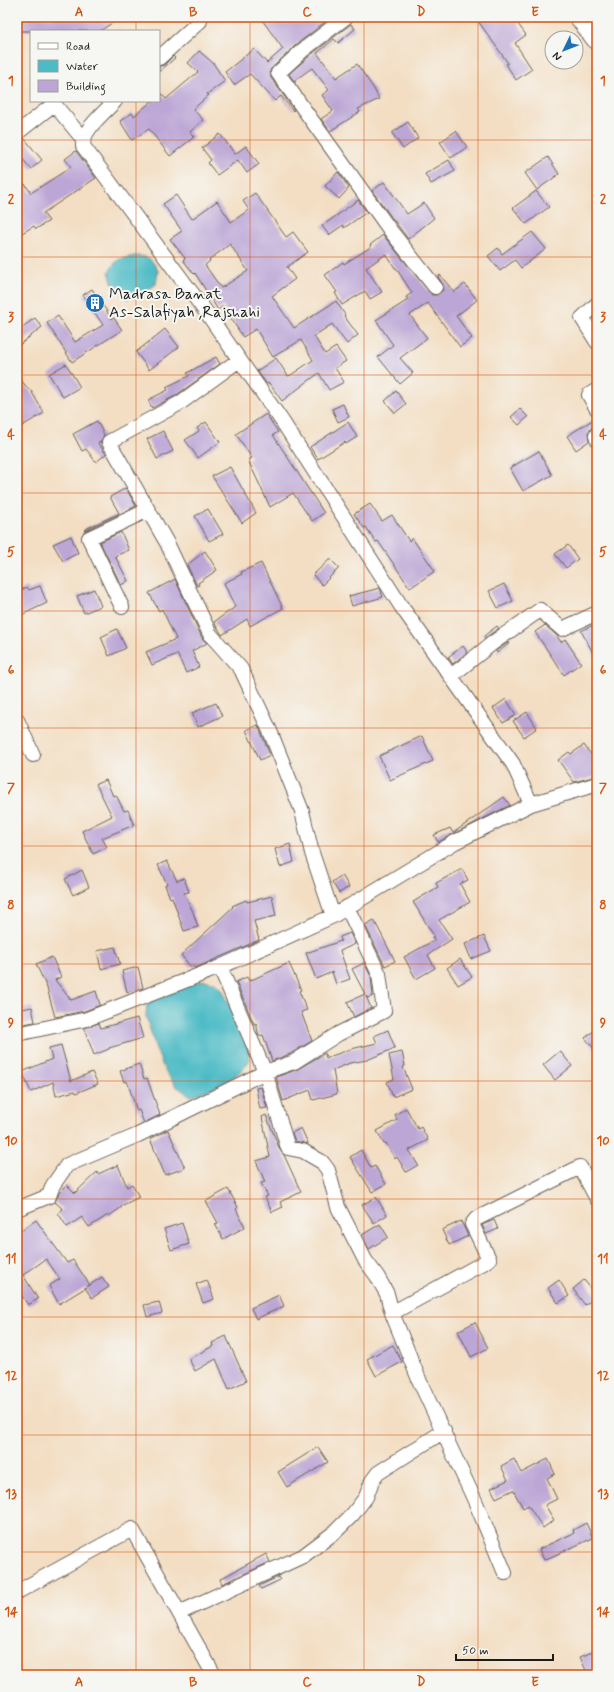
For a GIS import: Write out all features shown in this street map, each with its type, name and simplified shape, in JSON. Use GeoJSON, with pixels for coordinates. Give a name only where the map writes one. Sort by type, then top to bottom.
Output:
{"type":"FeatureCollection","features":[{"type":"Feature","properties":{"kind":"highway"},"geometry":{"type":"LineString","coordinates":[[581,17],[597,38]]}},
{"type":"Feature","properties":{"kind":"street"},"geometry":{"type":"LineString","coordinates":[[160,57],[200,21],[197,17]]}},
{"type":"Feature","properties":{"kind":"street"},"geometry":{"type":"LineString","coordinates":[[346,17],[303,50],[278,73],[390,230],[435,287]]}},
{"type":"Feature","properties":{"kind":"street"},"geometry":{"type":"LineString","coordinates":[[114,102],[86,132],[83,139],[83,146],[204,310],[282,421],[401,606],[513,764],[531,804]]}},
{"type":"Feature","properties":{"kind":"street"},"geometry":{"type":"LineString","coordinates":[[17,133],[54,104],[83,139]]}},
{"type":"Feature","properties":{"kind":"street"},"geometry":{"type":"LineString","coordinates":[[597,304],[582,318],[597,342]]}},
{"type":"Feature","properties":{"kind":"street"},"geometry":{"type":"LineString","coordinates":[[239,360],[180,403],[109,442],[167,543],[210,634],[241,669],[270,731],[302,812],[312,853],[333,916]]}},
{"type":"Feature","properties":{"kind":"street"},"geometry":{"type":"LineString","coordinates":[[597,390],[589,396],[597,409]]}},
{"type":"Feature","properties":{"kind":"street"},"geometry":{"type":"LineString","coordinates":[[597,434],[597,439]]}},
{"type":"Feature","properties":{"kind":"street"},"geometry":{"type":"LineString","coordinates":[[122,607],[89,538],[148,510]]}},
{"type":"Feature","properties":{"kind":"street"},"geometry":{"type":"LineString","coordinates":[[451,676],[494,642],[540,610],[562,629],[597,613]]}},
{"type":"Feature","properties":{"kind":"street"},"geometry":{"type":"LineString","coordinates":[[17,720],[33,755]]}},
{"type":"Feature","properties":{"kind":"street"},"geometry":{"type":"LineString","coordinates":[[17,1034],[87,1019],[220,967],[333,916],[455,842],[531,804],[597,784]]}},
{"type":"Feature","properties":{"kind":"street"},"geometry":{"type":"LineString","coordinates":[[17,1210],[49,1196],[53,1185],[67,1165],[138,1135],[265,1072],[294,1062],[338,1034],[384,1011],[379,974],[347,907]]}},
{"type":"Feature","properties":{"kind":"street"},"geometry":{"type":"LineString","coordinates":[[220,967],[265,1072],[288,1148],[303,1151],[322,1162],[328,1170],[338,1207],[365,1260],[377,1276],[387,1294],[392,1313],[420,1382],[444,1431],[505,1573]]}},
{"type":"Feature","properties":{"kind":"street"},"geometry":{"type":"LineString","coordinates":[[392,1313],[489,1259],[472,1224],[476,1219],[580,1167],[597,1199]]}},
{"type":"Feature","properties":{"kind":"street"},"geometry":{"type":"LineString","coordinates":[[179,1613],[303,1556],[335,1532],[353,1514],[366,1497],[372,1481],[378,1473],[444,1431]]}},
{"type":"Feature","properties":{"kind":"street"},"geometry":{"type":"LineString","coordinates":[[17,1592],[132,1529],[214,1675]]}},
{"type":"Feature","properties":{"kind":"water"},"geometry":{"type":"Polygon","coordinates":[[[134,256],[146,257],[153,263],[158,271],[156,284],[142,294],[127,299],[112,282],[109,271],[118,260],[134,256]]]}},
{"type":"Feature","properties":{"kind":"water"},"geometry":{"type":"Polygon","coordinates":[[[203,980],[214,982],[222,989],[246,1041],[250,1059],[239,1073],[232,1078],[217,1086],[191,1096],[176,1086],[165,1071],[156,1049],[146,1016],[147,1003],[161,995],[203,980]]]}},
{"type":"Feature","properties":{"kind":"building"},"geometry":{"type":"Polygon","coordinates":[[[17,17],[121,17],[102,30],[17,31],[17,17]]]}},
{"type":"Feature","properties":{"kind":"building"},"geometry":{"type":"Polygon","coordinates":[[[260,17],[320,17],[325,22],[297,44],[270,70],[271,78],[294,110],[293,111],[281,96],[275,101],[250,74],[234,85],[225,72],[254,49],[267,63],[283,49],[260,17]]]}},
{"type":"Feature","properties":{"kind":"building"},"geometry":{"type":"Polygon","coordinates":[[[484,17],[513,17],[526,35],[515,43],[532,69],[516,80],[506,64],[508,63],[478,21],[484,17]]]}},
{"type":"Feature","properties":{"kind":"building"},"geometry":{"type":"Polygon","coordinates":[[[351,24],[355,29],[338,43],[334,39],[317,53],[336,78],[357,64],[379,99],[358,109],[360,112],[330,131],[321,119],[333,111],[322,95],[329,90],[312,68],[295,80],[295,83],[289,74],[308,57],[351,24]]]}},
{"type":"Feature","properties":{"kind":"building"},"geometry":{"type":"Polygon","coordinates":[[[199,51],[213,63],[225,81],[207,94],[209,95],[193,109],[203,120],[190,132],[194,137],[170,156],[149,129],[132,140],[120,121],[132,113],[134,116],[151,102],[160,102],[160,92],[166,99],[198,72],[188,63],[199,51]]]}},
{"type":"Feature","properties":{"kind":"building"},"geometry":{"type":"Polygon","coordinates":[[[173,56],[175,58],[160,71],[160,66],[164,65],[173,56]]]}},
{"type":"Feature","properties":{"kind":"building"},"geometry":{"type":"Polygon","coordinates":[[[408,122],[418,138],[403,149],[392,133],[408,122]]]}},
{"type":"Feature","properties":{"kind":"building"},"geometry":{"type":"Polygon","coordinates":[[[456,131],[467,147],[451,158],[440,142],[456,131]]]}},
{"type":"Feature","properties":{"kind":"building"},"geometry":{"type":"Polygon","coordinates":[[[220,134],[235,154],[246,146],[259,164],[247,173],[238,160],[217,175],[208,163],[211,160],[202,148],[220,134]]]}},
{"type":"Feature","properties":{"kind":"building"},"geometry":{"type":"Polygon","coordinates":[[[24,138],[42,160],[31,169],[17,152],[17,141],[24,138]]]}},
{"type":"Feature","properties":{"kind":"building"},"geometry":{"type":"Polygon","coordinates":[[[76,151],[96,178],[43,213],[49,221],[36,229],[34,226],[17,236],[17,190],[25,184],[31,193],[71,167],[65,159],[76,151]]]}},
{"type":"Feature","properties":{"kind":"building"},"geometry":{"type":"Polygon","coordinates":[[[548,157],[559,174],[537,190],[525,173],[548,157]]]}},
{"type":"Feature","properties":{"kind":"building"},"geometry":{"type":"Polygon","coordinates":[[[449,160],[455,171],[431,184],[425,174],[449,160]]]}},
{"type":"Feature","properties":{"kind":"building"},"geometry":{"type":"Polygon","coordinates":[[[338,172],[349,188],[339,199],[325,186],[338,172]]]}},
{"type":"Feature","properties":{"kind":"building"},"geometry":{"type":"Polygon","coordinates":[[[384,182],[407,214],[424,203],[434,218],[408,239],[372,191],[384,182]]]}},
{"type":"Feature","properties":{"kind":"building"},"geometry":{"type":"Polygon","coordinates":[[[536,191],[549,207],[526,224],[513,208],[536,191]]]}},
{"type":"Feature","properties":{"kind":"building"},"geometry":{"type":"Polygon","coordinates":[[[255,193],[286,237],[293,232],[308,252],[287,267],[295,279],[272,296],[294,328],[336,301],[345,315],[344,316],[358,335],[347,344],[332,324],[314,336],[325,354],[336,347],[346,361],[335,368],[344,382],[329,390],[319,373],[282,401],[269,383],[267,384],[257,371],[276,358],[288,376],[313,360],[301,340],[273,357],[256,329],[243,337],[223,306],[218,310],[195,273],[194,274],[183,260],[185,258],[170,239],[182,231],[163,204],[176,195],[192,219],[217,201],[231,222],[249,210],[243,201],[255,193]],[[230,244],[209,260],[210,261],[205,265],[221,288],[248,271],[230,244]]]}},
{"type":"Feature","properties":{"kind":"building"},"geometry":{"type":"Polygon","coordinates":[[[358,200],[367,212],[344,228],[343,225],[329,235],[322,226],[358,200]]]}},
{"type":"Feature","properties":{"kind":"building"},"geometry":{"type":"Polygon","coordinates":[[[532,232],[546,249],[521,268],[515,260],[500,271],[488,256],[498,248],[502,254],[532,232]]]}},
{"type":"Feature","properties":{"kind":"building"},"geometry":{"type":"Polygon","coordinates":[[[383,235],[432,295],[437,295],[443,290],[443,285],[438,277],[440,275],[454,292],[465,284],[477,300],[456,316],[472,338],[460,347],[428,303],[410,315],[427,338],[400,358],[413,373],[400,384],[378,357],[393,345],[376,320],[408,300],[406,297],[412,293],[396,268],[386,254],[366,268],[382,292],[370,299],[365,291],[342,305],[335,293],[337,292],[325,275],[343,262],[344,264],[371,247],[370,245],[383,235]]]}},
{"type":"Feature","properties":{"kind":"building"},"geometry":{"type":"Polygon","coordinates":[[[92,289],[112,319],[114,318],[122,330],[72,362],[47,323],[58,316],[75,342],[103,325],[83,295],[92,289]]]}},
{"type":"Feature","properties":{"kind":"building"},"geometry":{"type":"Polygon","coordinates":[[[35,318],[42,327],[17,347],[17,331],[35,318]]]}},
{"type":"Feature","properties":{"kind":"building"},"geometry":{"type":"Polygon","coordinates":[[[165,329],[179,347],[149,370],[136,352],[165,329]]]}},
{"type":"Feature","properties":{"kind":"building"},"geometry":{"type":"Polygon","coordinates":[[[216,357],[220,364],[175,396],[152,408],[148,400],[168,390],[166,387],[189,376],[187,373],[216,357]]]}},
{"type":"Feature","properties":{"kind":"building"},"geometry":{"type":"Polygon","coordinates":[[[66,364],[80,387],[63,397],[49,374],[66,364]]]}},
{"type":"Feature","properties":{"kind":"building"},"geometry":{"type":"Polygon","coordinates":[[[17,375],[29,390],[30,389],[44,413],[17,429],[17,375]]]}},
{"type":"Feature","properties":{"kind":"building"},"geometry":{"type":"Polygon","coordinates":[[[396,391],[406,404],[395,413],[385,401],[396,391]]]}},
{"type":"Feature","properties":{"kind":"building"},"geometry":{"type":"Polygon","coordinates":[[[343,404],[349,417],[338,422],[332,409],[343,404]]]}},
{"type":"Feature","properties":{"kind":"building"},"geometry":{"type":"Polygon","coordinates":[[[520,409],[528,417],[519,425],[511,417],[520,409]]]}},
{"type":"Feature","properties":{"kind":"building"},"geometry":{"type":"Polygon","coordinates":[[[266,414],[278,432],[273,435],[324,513],[312,521],[293,493],[270,507],[248,460],[252,458],[236,434],[266,414]]]}},
{"type":"Feature","properties":{"kind":"building"},"geometry":{"type":"Polygon","coordinates":[[[597,417],[597,426],[592,427],[588,432],[589,441],[576,450],[567,436],[597,417]]]}},
{"type":"Feature","properties":{"kind":"building"},"geometry":{"type":"Polygon","coordinates":[[[97,421],[104,435],[101,442],[98,443],[106,454],[96,462],[86,449],[82,451],[73,434],[97,421]]]}},
{"type":"Feature","properties":{"kind":"building"},"geometry":{"type":"Polygon","coordinates":[[[206,422],[220,442],[198,458],[185,440],[199,431],[197,428],[206,422]]]}},
{"type":"Feature","properties":{"kind":"building"},"geometry":{"type":"Polygon","coordinates":[[[348,422],[357,437],[346,444],[345,442],[318,459],[310,447],[348,422]]]}},
{"type":"Feature","properties":{"kind":"building"},"geometry":{"type":"Polygon","coordinates":[[[163,431],[173,451],[157,459],[147,439],[163,431]]]}},
{"type":"Feature","properties":{"kind":"building"},"geometry":{"type":"Polygon","coordinates":[[[539,451],[552,475],[523,491],[510,468],[539,451]]]}},
{"type":"Feature","properties":{"kind":"building"},"geometry":{"type":"Polygon","coordinates":[[[230,467],[256,513],[242,523],[212,476],[230,467]]]}},
{"type":"Feature","properties":{"kind":"building"},"geometry":{"type":"Polygon","coordinates":[[[126,488],[136,506],[84,531],[87,528],[119,513],[110,497],[126,488]]]}},
{"type":"Feature","properties":{"kind":"building"},"geometry":{"type":"Polygon","coordinates":[[[370,504],[382,521],[392,515],[409,541],[412,538],[435,571],[410,588],[378,541],[376,542],[366,527],[364,528],[354,514],[370,504]]]}},
{"type":"Feature","properties":{"kind":"building"},"geometry":{"type":"Polygon","coordinates":[[[208,509],[223,534],[209,541],[195,516],[208,509]]]}},
{"type":"Feature","properties":{"kind":"building"},"geometry":{"type":"Polygon","coordinates":[[[121,532],[129,550],[115,556],[128,581],[121,585],[100,542],[121,532]]]}},
{"type":"Feature","properties":{"kind":"building"},"geometry":{"type":"Polygon","coordinates":[[[71,536],[78,553],[63,561],[53,544],[71,536]]]}},
{"type":"Feature","properties":{"kind":"building"},"geometry":{"type":"Polygon","coordinates":[[[568,545],[578,559],[566,568],[555,554],[568,545]]]}},
{"type":"Feature","properties":{"kind":"building"},"geometry":{"type":"Polygon","coordinates":[[[205,551],[217,570],[198,583],[199,585],[197,586],[187,565],[205,551]]]}},
{"type":"Feature","properties":{"kind":"building"},"geometry":{"type":"Polygon","coordinates":[[[330,559],[339,568],[322,585],[313,575],[330,559]]]}},
{"type":"Feature","properties":{"kind":"building"},"geometry":{"type":"Polygon","coordinates":[[[261,563],[283,608],[250,626],[247,619],[222,635],[214,622],[235,607],[224,583],[242,574],[241,572],[261,563]]]}},
{"type":"Feature","properties":{"kind":"building"},"geometry":{"type":"Polygon","coordinates":[[[175,579],[202,638],[207,643],[192,651],[199,667],[186,673],[177,654],[152,665],[146,652],[176,639],[162,609],[159,611],[149,593],[175,579]]]}},
{"type":"Feature","properties":{"kind":"building"},"geometry":{"type":"Polygon","coordinates":[[[504,584],[513,601],[498,608],[489,591],[504,584]]]}},
{"type":"Feature","properties":{"kind":"building"},"geometry":{"type":"Polygon","coordinates":[[[40,586],[47,603],[17,617],[17,592],[27,587],[29,590],[40,586]]]}},
{"type":"Feature","properties":{"kind":"building"},"geometry":{"type":"Polygon","coordinates":[[[380,588],[383,597],[352,606],[349,596],[380,588]]]}},
{"type":"Feature","properties":{"kind":"building"},"geometry":{"type":"Polygon","coordinates":[[[94,589],[101,606],[84,613],[77,596],[94,589]]]}},
{"type":"Feature","properties":{"kind":"building"},"geometry":{"type":"Polygon","coordinates":[[[545,625],[561,642],[565,639],[581,663],[564,675],[535,632],[545,625]]]}},
{"type":"Feature","properties":{"kind":"building"},"geometry":{"type":"Polygon","coordinates":[[[593,625],[597,633],[597,660],[581,631],[593,625]]]}},
{"type":"Feature","properties":{"kind":"building"},"geometry":{"type":"Polygon","coordinates":[[[497,626],[499,628],[485,638],[484,636],[497,626]]]}},
{"type":"Feature","properties":{"kind":"building"},"geometry":{"type":"Polygon","coordinates":[[[117,629],[126,648],[109,656],[101,637],[117,629]]]}},
{"type":"Feature","properties":{"kind":"building"},"geometry":{"type":"Polygon","coordinates":[[[509,642],[510,643],[497,653],[496,651],[509,642]]]}},
{"type":"Feature","properties":{"kind":"building"},"geometry":{"type":"Polygon","coordinates":[[[463,646],[467,652],[453,664],[448,657],[463,646]]]}},
{"type":"Feature","properties":{"kind":"building"},"geometry":{"type":"Polygon","coordinates":[[[506,699],[516,715],[503,723],[493,708],[506,699]]]}},
{"type":"Feature","properties":{"kind":"building"},"geometry":{"type":"Polygon","coordinates":[[[216,703],[222,716],[198,727],[192,713],[216,703]]]}},
{"type":"Feature","properties":{"kind":"building"},"geometry":{"type":"Polygon","coordinates":[[[527,712],[537,728],[524,737],[513,721],[527,712]]]}},
{"type":"Feature","properties":{"kind":"building"},"geometry":{"type":"Polygon","coordinates":[[[258,725],[270,755],[260,760],[246,730],[258,725]]]}},
{"type":"Feature","properties":{"kind":"building"},"geometry":{"type":"Polygon","coordinates":[[[422,736],[433,761],[390,780],[379,756],[422,736]]]}},
{"type":"Feature","properties":{"kind":"building"},"geometry":{"type":"Polygon","coordinates":[[[584,745],[597,763],[597,776],[574,782],[558,760],[569,752],[571,754],[584,745]]]}},
{"type":"Feature","properties":{"kind":"building"},"geometry":{"type":"Polygon","coordinates":[[[106,780],[113,796],[116,795],[124,811],[128,810],[134,825],[102,838],[107,847],[93,854],[82,831],[112,816],[96,784],[106,780]]]}},
{"type":"Feature","properties":{"kind":"building"},"geometry":{"type":"Polygon","coordinates":[[[504,797],[510,805],[438,842],[434,835],[450,828],[453,833],[504,797]]]}},
{"type":"Feature","properties":{"kind":"building"},"geometry":{"type":"Polygon","coordinates":[[[290,844],[294,862],[280,867],[275,849],[290,844]]]}},
{"type":"Feature","properties":{"kind":"building"},"geometry":{"type":"Polygon","coordinates":[[[167,861],[177,881],[184,878],[189,892],[184,893],[198,927],[184,931],[172,897],[170,898],[165,885],[167,884],[158,865],[167,861]]]}},
{"type":"Feature","properties":{"kind":"building"},"geometry":{"type":"Polygon","coordinates":[[[462,869],[468,880],[460,884],[470,902],[439,920],[452,939],[428,955],[435,968],[416,979],[404,957],[435,940],[413,902],[438,887],[436,883],[462,869]]]}},
{"type":"Feature","properties":{"kind":"building"},"geometry":{"type":"Polygon","coordinates":[[[82,870],[89,887],[73,895],[65,879],[82,870]]]}},
{"type":"Feature","properties":{"kind":"building"},"geometry":{"type":"Polygon","coordinates":[[[342,875],[349,887],[339,893],[332,882],[342,875]]]}},
{"type":"Feature","properties":{"kind":"building"},"geometry":{"type":"Polygon","coordinates":[[[272,896],[276,916],[254,921],[259,940],[195,968],[193,965],[191,967],[181,955],[233,907],[232,906],[246,900],[247,902],[272,896]]]}},
{"type":"Feature","properties":{"kind":"building"},"geometry":{"type":"Polygon","coordinates":[[[374,920],[395,961],[385,966],[365,925],[374,920]]]}},
{"type":"Feature","properties":{"kind":"building"},"geometry":{"type":"Polygon","coordinates":[[[350,933],[355,944],[340,951],[350,979],[336,984],[332,972],[316,979],[306,953],[341,941],[340,937],[350,933]]]}},
{"type":"Feature","properties":{"kind":"building"},"geometry":{"type":"Polygon","coordinates":[[[484,936],[491,951],[471,959],[465,944],[484,936]]]}},
{"type":"Feature","properties":{"kind":"building"},"geometry":{"type":"Polygon","coordinates":[[[115,947],[120,964],[101,969],[97,951],[115,947]]]}},
{"type":"Feature","properties":{"kind":"building"},"geometry":{"type":"Polygon","coordinates":[[[52,957],[61,977],[55,980],[71,1000],[96,991],[100,1005],[85,1011],[55,1017],[47,988],[36,964],[52,957]]]}},
{"type":"Feature","properties":{"kind":"building"},"geometry":{"type":"Polygon","coordinates":[[[460,959],[472,977],[458,985],[447,968],[460,959]]]}},
{"type":"Feature","properties":{"kind":"building"},"geometry":{"type":"Polygon","coordinates":[[[289,963],[301,990],[299,991],[307,1010],[301,1012],[312,1041],[290,1054],[272,1061],[263,1035],[259,1036],[256,1023],[254,1024],[236,982],[247,977],[249,981],[289,963]]]}},
{"type":"Feature","properties":{"kind":"building"},"geometry":{"type":"Polygon","coordinates":[[[364,963],[371,976],[373,996],[367,998],[366,996],[371,1008],[354,1017],[347,1002],[365,994],[352,969],[364,963]]]}},
{"type":"Feature","properties":{"kind":"building"},"geometry":{"type":"Polygon","coordinates":[[[138,967],[143,988],[127,992],[122,971],[138,967]]]}},
{"type":"Feature","properties":{"kind":"building"},"geometry":{"type":"Polygon","coordinates":[[[32,1007],[35,1022],[17,1025],[17,1010],[32,1007]]]}},
{"type":"Feature","properties":{"kind":"building"},"geometry":{"type":"Polygon","coordinates":[[[137,1018],[143,1038],[109,1048],[94,1055],[84,1028],[99,1023],[101,1028],[137,1018]]]}},
{"type":"Feature","properties":{"kind":"building"},"geometry":{"type":"Polygon","coordinates":[[[597,1028],[597,1052],[585,1038],[597,1028]]]}},
{"type":"Feature","properties":{"kind":"building"},"geometry":{"type":"Polygon","coordinates":[[[388,1030],[395,1048],[367,1060],[350,1063],[333,1070],[337,1094],[313,1100],[310,1090],[283,1101],[276,1077],[298,1069],[325,1053],[326,1058],[351,1049],[377,1043],[374,1036],[388,1030]]]}},
{"type":"Feature","properties":{"kind":"building"},"geometry":{"type":"Polygon","coordinates":[[[61,1045],[71,1081],[92,1072],[98,1084],[76,1093],[75,1091],[56,1096],[53,1082],[31,1092],[22,1072],[52,1059],[49,1048],[61,1045]]]}},
{"type":"Feature","properties":{"kind":"building"},"geometry":{"type":"Polygon","coordinates":[[[560,1051],[572,1066],[555,1080],[543,1065],[560,1051]]]}},
{"type":"Feature","properties":{"kind":"building"},"geometry":{"type":"Polygon","coordinates":[[[402,1052],[405,1066],[403,1067],[412,1089],[393,1097],[387,1082],[394,1079],[389,1055],[402,1052]]]}},
{"type":"Feature","properties":{"kind":"building"},"geometry":{"type":"Polygon","coordinates":[[[139,1064],[144,1079],[147,1078],[160,1115],[144,1123],[139,1110],[137,1111],[127,1081],[124,1082],[120,1071],[139,1064]]]}},
{"type":"Feature","properties":{"kind":"building"},"geometry":{"type":"Polygon","coordinates":[[[261,1087],[267,1108],[260,1109],[256,1088],[261,1087]]]}},
{"type":"Feature","properties":{"kind":"building"},"geometry":{"type":"Polygon","coordinates":[[[406,1108],[418,1129],[421,1127],[428,1140],[409,1150],[418,1165],[406,1172],[397,1157],[395,1159],[386,1143],[384,1144],[377,1131],[397,1120],[395,1115],[406,1108]]]}},
{"type":"Feature","properties":{"kind":"building"},"geometry":{"type":"Polygon","coordinates":[[[266,1115],[280,1150],[284,1155],[301,1192],[280,1202],[283,1207],[272,1212],[265,1197],[268,1196],[261,1183],[265,1182],[256,1161],[270,1157],[262,1117],[266,1115]]]}},
{"type":"Feature","properties":{"kind":"building"},"geometry":{"type":"Polygon","coordinates":[[[301,1128],[308,1144],[295,1141],[292,1133],[301,1128]]]}},
{"type":"Feature","properties":{"kind":"building"},"geometry":{"type":"Polygon","coordinates":[[[168,1130],[185,1168],[165,1175],[150,1139],[168,1130]]]}},
{"type":"Feature","properties":{"kind":"building"},"geometry":{"type":"Polygon","coordinates":[[[361,1150],[371,1168],[375,1166],[386,1184],[372,1192],[350,1157],[361,1150]]]}},
{"type":"Feature","properties":{"kind":"building"},"geometry":{"type":"Polygon","coordinates":[[[118,1165],[127,1187],[132,1184],[139,1197],[121,1206],[122,1207],[109,1216],[108,1215],[89,1227],[82,1217],[67,1227],[58,1213],[63,1209],[55,1202],[59,1193],[67,1185],[75,1193],[97,1172],[98,1174],[118,1165]]]}},
{"type":"Feature","properties":{"kind":"building"},"geometry":{"type":"Polygon","coordinates":[[[228,1189],[238,1207],[236,1209],[245,1227],[223,1239],[215,1224],[218,1223],[206,1201],[228,1189]]]}},
{"type":"Feature","properties":{"kind":"building"},"geometry":{"type":"Polygon","coordinates":[[[376,1197],[387,1215],[374,1223],[362,1205],[376,1197]]]}},
{"type":"Feature","properties":{"kind":"building"},"geometry":{"type":"Polygon","coordinates":[[[36,1220],[67,1263],[73,1260],[90,1285],[59,1304],[49,1286],[60,1279],[46,1259],[23,1275],[38,1299],[28,1305],[22,1296],[17,1299],[17,1233],[36,1220]]]}},
{"type":"Feature","properties":{"kind":"building"},"geometry":{"type":"Polygon","coordinates":[[[494,1220],[498,1229],[486,1234],[482,1225],[494,1220]]]}},
{"type":"Feature","properties":{"kind":"building"},"geometry":{"type":"Polygon","coordinates":[[[461,1221],[468,1236],[449,1245],[442,1230],[461,1221]]]}},
{"type":"Feature","properties":{"kind":"building"},"geometry":{"type":"Polygon","coordinates":[[[182,1223],[189,1244],[171,1250],[164,1229],[182,1223]]]}},
{"type":"Feature","properties":{"kind":"building"},"geometry":{"type":"Polygon","coordinates":[[[380,1224],[388,1237],[369,1249],[362,1235],[380,1224]]]}},
{"type":"Feature","properties":{"kind":"building"},"geometry":{"type":"Polygon","coordinates":[[[102,1277],[109,1287],[92,1298],[85,1288],[102,1277]]]}},
{"type":"Feature","properties":{"kind":"building"},"geometry":{"type":"Polygon","coordinates":[[[207,1280],[214,1299],[203,1303],[196,1284],[207,1280]]]}},
{"type":"Feature","properties":{"kind":"building"},"geometry":{"type":"Polygon","coordinates":[[[559,1280],[569,1296],[558,1303],[548,1288],[559,1280]]]}},
{"type":"Feature","properties":{"kind":"building"},"geometry":{"type":"Polygon","coordinates":[[[584,1280],[597,1296],[585,1305],[573,1289],[584,1280]]]}},
{"type":"Feature","properties":{"kind":"building"},"geometry":{"type":"Polygon","coordinates":[[[279,1295],[284,1306],[256,1319],[251,1308],[279,1295]]]}},
{"type":"Feature","properties":{"kind":"building"},"geometry":{"type":"Polygon","coordinates":[[[159,1302],[162,1313],[147,1317],[144,1305],[159,1302]]]}},
{"type":"Feature","properties":{"kind":"building"},"geometry":{"type":"Polygon","coordinates":[[[475,1322],[488,1348],[471,1357],[458,1331],[475,1322]]]}},
{"type":"Feature","properties":{"kind":"building"},"geometry":{"type":"Polygon","coordinates":[[[226,1336],[246,1381],[229,1389],[216,1359],[195,1371],[189,1359],[213,1346],[212,1343],[226,1336]]]}},
{"type":"Feature","properties":{"kind":"building"},"geometry":{"type":"Polygon","coordinates":[[[393,1345],[402,1362],[376,1376],[367,1359],[393,1345]]]}},
{"type":"Feature","properties":{"kind":"building"},"geometry":{"type":"Polygon","coordinates":[[[318,1447],[328,1462],[287,1487],[278,1472],[318,1447]]]}},
{"type":"Feature","properties":{"kind":"building"},"geometry":{"type":"Polygon","coordinates":[[[514,1459],[521,1473],[548,1459],[555,1474],[547,1478],[557,1499],[545,1505],[554,1520],[543,1528],[528,1505],[523,1508],[513,1490],[496,1498],[491,1488],[508,1480],[501,1466],[514,1459]]]}},
{"type":"Feature","properties":{"kind":"building"},"geometry":{"type":"Polygon","coordinates":[[[586,1523],[593,1538],[544,1560],[539,1549],[574,1533],[573,1530],[586,1523]]]}},
{"type":"Feature","properties":{"kind":"building"},"geometry":{"type":"Polygon","coordinates":[[[266,1554],[270,1562],[222,1584],[220,1579],[266,1554]]]}},
{"type":"Feature","properties":{"kind":"building"},"geometry":{"type":"Polygon","coordinates":[[[278,1577],[280,1580],[261,1589],[259,1586],[278,1577]]]}},
{"type":"Feature","properties":{"kind":"building"},"geometry":{"type":"Polygon","coordinates":[[[597,1650],[597,1673],[588,1675],[580,1657],[597,1650]]]}},
{"type":"Feature","properties":{"kind":"place","name":"Madrasa Banat As-Salafiyah ,Rajshahi"},"geometry":{"type":"Point","coordinates":[95,303]}}]}
